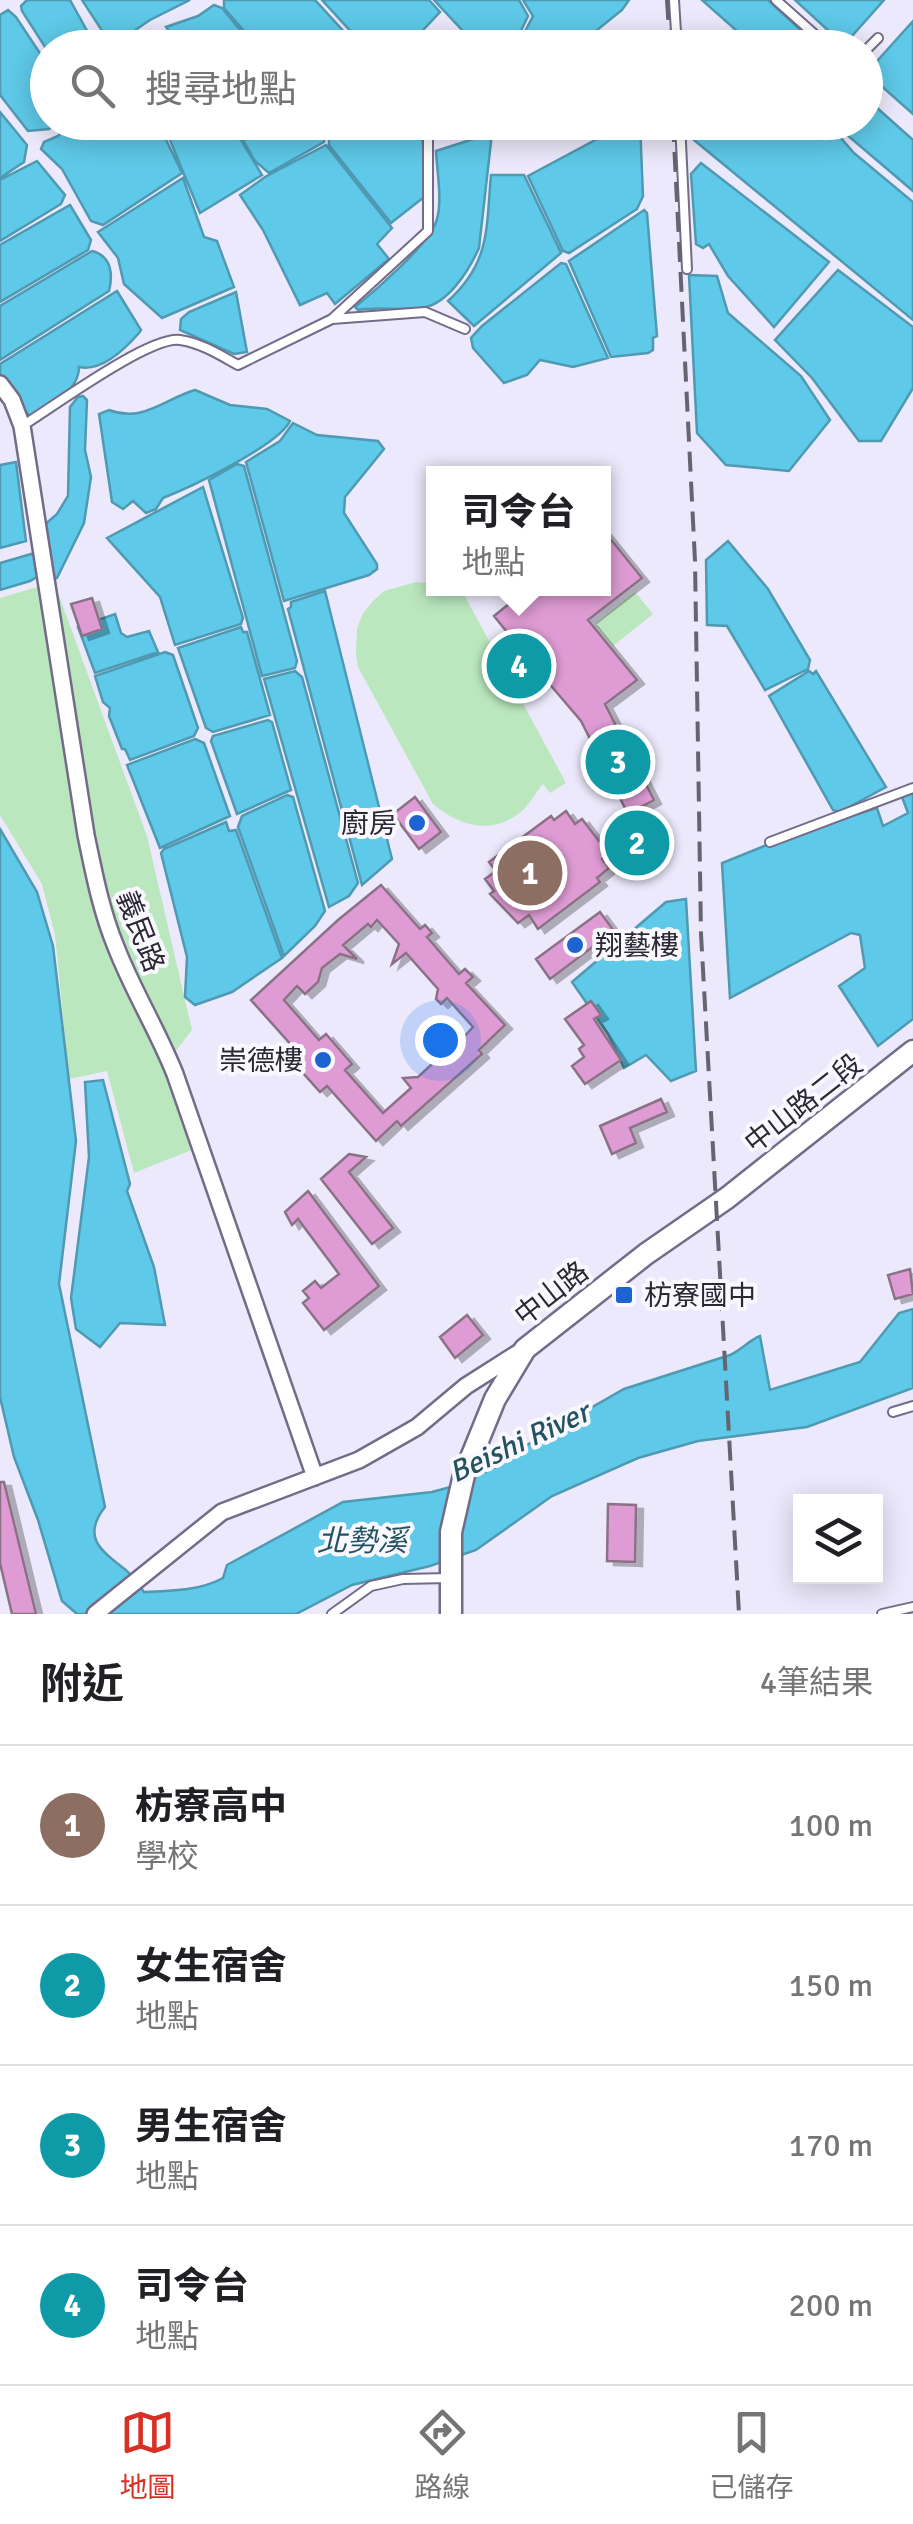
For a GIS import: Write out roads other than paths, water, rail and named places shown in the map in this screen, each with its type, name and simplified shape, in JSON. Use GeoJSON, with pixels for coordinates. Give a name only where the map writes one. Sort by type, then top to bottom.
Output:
{"type":"FeatureCollection","features":[{"type":"Feature","properties":{"kind":"street","name":"義民路"},"geometry":{"type":"LineString","coordinates":[[0,384],[12,400],[22,426],[80,797],[100,900],[116,949],[175,1074],[315,1476]]}},
{"type":"Feature","properties":{"kind":"street","name":"中山路二段"},"geometry":{"type":"LineString","coordinates":[[727,1198],[913,1051]]}},
{"type":"Feature","properties":{"kind":"street","name":"中山路"},"geometry":{"type":"LineString","coordinates":[[449,1572],[451,1532],[464,1475],[495,1399],[525,1349],[646,1254],[727,1198]]}},
{"type":"Feature","properties":{"kind":"street"},"geometry":{"type":"LineString","coordinates":[[96,1614],[222,1512],[359,1460],[416,1427],[466,1386],[525,1349]]}},
{"type":"Feature","properties":{"kind":"street"},"geometry":{"type":"LineString","coordinates":[[449,1572],[451,1614]]}},
{"type":"Feature","properties":{"kind":"lane"},"geometry":{"type":"LineString","coordinates":[[674,0],[676,30]]}},
{"type":"Feature","properties":{"kind":"lane"},"geometry":{"type":"LineString","coordinates":[[776,0],[810,30]]}},
{"type":"Feature","properties":{"kind":"lane"},"geometry":{"type":"LineString","coordinates":[[22,426],[151,344],[177,339],[238,365],[332,318],[428,231],[428,140]]}},
{"type":"Feature","properties":{"kind":"lane"},"geometry":{"type":"LineString","coordinates":[[681,140],[687,270]]}},
{"type":"Feature","properties":{"kind":"lane"},"geometry":{"type":"LineString","coordinates":[[332,318],[424,312],[465,329]]}},
{"type":"Feature","properties":{"kind":"lane"},"geometry":{"type":"LineString","coordinates":[[770,842],[913,788]]}},
{"type":"Feature","properties":{"kind":"lane"},"geometry":{"type":"LineString","coordinates":[[893,1412],[913,1406]]}},
{"type":"Feature","properties":{"kind":"lane"},"geometry":{"type":"LineString","coordinates":[[332,1614],[371,1586],[449,1572]]}},
{"type":"Feature","properties":{"kind":"lane"},"geometry":{"type":"LineString","coordinates":[[882,1614],[913,1607]]}},
{"type":"Feature","properties":{"kind":"water"},"geometry":{"type":"Polygon","coordinates":[[[27,0],[70,0],[87,30],[34,30],[21,6],[27,0]]]}},
{"type":"Feature","properties":{"kind":"water"},"geometry":{"type":"Polygon","coordinates":[[[82,0],[190,0],[135,30],[102,30],[82,0]]]}},
{"type":"Feature","properties":{"kind":"water"},"geometry":{"type":"Polygon","coordinates":[[[224,0],[315,0],[342,30],[243,30],[224,8],[224,0]]]}},
{"type":"Feature","properties":{"kind":"water"},"geometry":{"type":"Polygon","coordinates":[[[322,0],[429,0],[440,12],[423,30],[349,30],[322,0]]]}},
{"type":"Feature","properties":{"kind":"water"},"geometry":{"type":"Polygon","coordinates":[[[434,0],[519,0],[528,16],[521,30],[462,30],[434,0]]]}},
{"type":"Feature","properties":{"kind":"water"},"geometry":{"type":"Polygon","coordinates":[[[523,0],[629,0],[597,30],[526,30],[533,16],[523,0]]]}},
{"type":"Feature","properties":{"kind":"water"},"geometry":{"type":"Polygon","coordinates":[[[702,0],[768,0],[801,30],[736,30],[702,0]]]}},
{"type":"Feature","properties":{"kind":"water"},"geometry":{"type":"Polygon","coordinates":[[[795,0],[884,0],[857,30],[828,30],[795,0]]]}},
{"type":"Feature","properties":{"kind":"water"},"geometry":{"type":"Polygon","coordinates":[[[214,5],[222,8],[240,30],[166,27],[198,16],[214,5]]]}},
{"type":"Feature","properties":{"kind":"water"},"geometry":{"type":"Polygon","coordinates":[[[8,10],[30,38],[30,131],[0,95],[0,15],[8,10]]]}},
{"type":"Feature","properties":{"kind":"water"},"geometry":{"type":"Polygon","coordinates":[[[913,21],[913,114],[883,87],[883,54],[913,21]]]}},
{"type":"Feature","properties":{"kind":"water"},"geometry":{"type":"Polygon","coordinates":[[[0,112],[27,145],[24,162],[0,178],[0,112]]]}},
{"type":"Feature","properties":{"kind":"water"},"geometry":{"type":"Polygon","coordinates":[[[883,113],[913,140],[913,191],[853,140],[883,140],[883,113]]]}},
{"type":"Feature","properties":{"kind":"water"},"geometry":{"type":"Polygon","coordinates":[[[166,140],[182,173],[103,225],[91,221],[62,169],[41,149],[44,142],[166,140]]]}},
{"type":"Feature","properties":{"kind":"water"},"geometry":{"type":"Polygon","coordinates":[[[170,140],[241,140],[262,175],[200,213],[170,140]]]}},
{"type":"Feature","properties":{"kind":"water"},"geometry":{"type":"Polygon","coordinates":[[[243,140],[324,140],[269,173],[255,161],[243,140]]]}},
{"type":"Feature","properties":{"kind":"water"},"geometry":{"type":"Polygon","coordinates":[[[329,140],[422,140],[428,194],[391,223],[329,140]]]}},
{"type":"Feature","properties":{"kind":"water"},"geometry":{"type":"Polygon","coordinates":[[[470,140],[491,140],[479,248],[456,285],[431,305],[358,310],[355,307],[412,255],[436,222],[436,151],[470,140]]]}},
{"type":"Feature","properties":{"kind":"water"},"geometry":{"type":"Polygon","coordinates":[[[595,140],[641,140],[643,196],[637,209],[569,253],[563,251],[528,176],[595,140]]]}},
{"type":"Feature","properties":{"kind":"water"},"geometry":{"type":"Polygon","coordinates":[[[694,140],[843,140],[913,202],[913,320],[694,140]]]}},
{"type":"Feature","properties":{"kind":"water"},"geometry":{"type":"Polygon","coordinates":[[[326,145],[392,228],[377,244],[389,259],[335,304],[327,293],[300,305],[263,230],[240,195],[326,145]]]}},
{"type":"Feature","properties":{"kind":"water"},"geometry":{"type":"Polygon","coordinates":[[[37,161],[65,195],[61,204],[0,241],[0,180],[37,161]]]}},
{"type":"Feature","properties":{"kind":"water"},"geometry":{"type":"Polygon","coordinates":[[[701,163],[829,262],[774,327],[728,276],[709,244],[703,248],[696,244],[691,174],[701,163]]]}},
{"type":"Feature","properties":{"kind":"water"},"geometry":{"type":"Polygon","coordinates":[[[491,175],[524,175],[561,253],[474,326],[448,301],[462,287],[479,258],[487,228],[491,175]]]}},
{"type":"Feature","properties":{"kind":"water"},"geometry":{"type":"Polygon","coordinates":[[[183,178],[204,237],[217,241],[234,287],[162,318],[124,284],[118,258],[98,232],[183,178]]]}},
{"type":"Feature","properties":{"kind":"water"},"geometry":{"type":"Polygon","coordinates":[[[70,205],[91,240],[88,250],[0,302],[0,245],[70,205]]]}},
{"type":"Feature","properties":{"kind":"water"},"geometry":{"type":"Polygon","coordinates":[[[644,210],[657,336],[653,338],[653,350],[648,353],[611,357],[569,261],[644,210]]]}},
{"type":"Feature","properties":{"kind":"water"},"geometry":{"type":"Polygon","coordinates":[[[92,251],[104,257],[110,267],[109,291],[0,360],[0,306],[92,251]]]}},
{"type":"Feature","properties":{"kind":"water"},"geometry":{"type":"Polygon","coordinates":[[[561,263],[566,264],[608,358],[573,367],[540,360],[527,375],[504,383],[473,348],[471,338],[561,263]]]}},
{"type":"Feature","properties":{"kind":"water"},"geometry":{"type":"Polygon","coordinates":[[[838,270],[913,327],[913,388],[881,441],[859,441],[812,378],[775,340],[838,270]]]}},
{"type":"Feature","properties":{"kind":"water"},"geometry":{"type":"Polygon","coordinates":[[[689,275],[717,276],[728,313],[801,376],[830,420],[789,471],[726,465],[697,433],[689,275]]]}},
{"type":"Feature","properties":{"kind":"water"},"geometry":{"type":"Polygon","coordinates":[[[117,291],[141,330],[139,333],[104,363],[79,367],[74,384],[62,398],[29,416],[0,374],[0,364],[117,291]]]}},
{"type":"Feature","properties":{"kind":"water"},"geometry":{"type":"Polygon","coordinates":[[[236,292],[247,352],[234,354],[180,330],[181,319],[189,312],[236,292]]]}},
{"type":"Feature","properties":{"kind":"water"},"geometry":{"type":"Polygon","coordinates":[[[195,390],[230,405],[267,409],[290,421],[269,442],[213,475],[163,498],[156,509],[146,513],[133,501],[123,509],[112,502],[99,414],[109,410],[143,412],[195,390]]]}},
{"type":"Feature","properties":{"kind":"water"},"geometry":{"type":"Polygon","coordinates":[[[83,396],[87,400],[85,450],[91,477],[84,523],[57,578],[49,580],[47,571],[0,590],[0,563],[45,550],[42,527],[57,514],[68,496],[70,407],[83,396]]]}},
{"type":"Feature","properties":{"kind":"water"},"geometry":{"type":"Polygon","coordinates":[[[293,423],[317,435],[378,441],[384,449],[345,497],[344,513],[377,569],[369,575],[284,601],[246,462],[280,441],[293,423]]]}},
{"type":"Feature","properties":{"kind":"water"},"geometry":{"type":"Polygon","coordinates":[[[16,462],[26,541],[0,548],[0,465],[16,462]]]}},
{"type":"Feature","properties":{"kind":"water"},"geometry":{"type":"Polygon","coordinates":[[[237,464],[244,466],[297,661],[295,668],[262,676],[209,480],[237,464]]]}},
{"type":"Feature","properties":{"kind":"water"},"geometry":{"type":"Polygon","coordinates":[[[203,487],[243,618],[241,624],[175,645],[160,597],[107,538],[203,487]]]}},
{"type":"Feature","properties":{"kind":"water"},"geometry":{"type":"Polygon","coordinates":[[[728,541],[768,589],[810,660],[808,669],[765,690],[727,626],[707,625],[706,560],[728,541]]]}},
{"type":"Feature","properties":{"kind":"water"},"geometry":{"type":"Polygon","coordinates":[[[325,591],[392,859],[362,885],[288,609],[291,602],[325,591]]]}},
{"type":"Feature","properties":{"kind":"water"},"geometry":{"type":"Polygon","coordinates":[[[115,614],[121,633],[127,637],[149,631],[158,652],[95,673],[78,627],[115,614]]]}},
{"type":"Feature","properties":{"kind":"water"},"geometry":{"type":"Polygon","coordinates":[[[241,627],[247,632],[270,715],[213,732],[206,728],[178,648],[241,627]]]}},
{"type":"Feature","properties":{"kind":"water"},"geometry":{"type":"Polygon","coordinates":[[[165,652],[173,655],[198,728],[194,736],[130,760],[122,749],[95,676],[165,652]]]}},
{"type":"Feature","properties":{"kind":"water"},"geometry":{"type":"Polygon","coordinates":[[[295,671],[302,677],[358,883],[349,896],[329,907],[264,679],[295,671]]]}},
{"type":"Feature","properties":{"kind":"water"},"geometry":{"type":"Polygon","coordinates":[[[809,671],[816,671],[886,787],[840,812],[833,810],[769,696],[809,671]]]}},
{"type":"Feature","properties":{"kind":"water"},"geometry":{"type":"Polygon","coordinates":[[[272,722],[291,790],[237,814],[211,741],[213,736],[272,722]]]}},
{"type":"Feature","properties":{"kind":"water"},"geometry":{"type":"Polygon","coordinates":[[[195,739],[204,743],[230,816],[160,848],[127,765],[195,739]]]}},
{"type":"Feature","properties":{"kind":"water"},"geometry":{"type":"Polygon","coordinates":[[[913,791],[913,1019],[878,1046],[839,986],[865,968],[860,935],[851,933],[730,998],[722,863],[799,832],[877,808],[883,826],[908,813],[901,794],[913,791]]]}},
{"type":"Feature","properties":{"kind":"water"},"geometry":{"type":"Polygon","coordinates":[[[287,795],[293,797],[325,911],[284,956],[238,827],[242,816],[287,795]]]}},
{"type":"Feature","properties":{"kind":"water"},"geometry":{"type":"Polygon","coordinates":[[[226,822],[229,831],[236,830],[282,958],[232,992],[195,1005],[185,997],[187,957],[161,853],[226,822]]]}},
{"type":"Feature","properties":{"kind":"water","name":"北勢溪"},"geometry":{"type":"Polygon","coordinates":[[[0,829],[37,892],[53,946],[76,1141],[59,1284],[105,1507],[94,1534],[106,1554],[144,1592],[185,1590],[223,1578],[227,1565],[343,1502],[454,1486],[496,1467],[624,1389],[730,1355],[760,1336],[770,1390],[860,1362],[899,1313],[913,1309],[913,1388],[807,1427],[698,1441],[638,1458],[552,1496],[476,1550],[352,1585],[296,1614],[77,1614],[62,1601],[14,1457],[0,1397],[0,829]]]}},
{"type":"Feature","properties":{"kind":"water"},"geometry":{"type":"Polygon","coordinates":[[[686,899],[696,1071],[671,1081],[646,1055],[624,1068],[608,1034],[572,982],[666,902],[686,899]]]}},
{"type":"Feature","properties":{"kind":"water"},"geometry":{"type":"Polygon","coordinates":[[[103,1080],[130,1184],[127,1191],[154,1267],[165,1325],[120,1323],[100,1347],[76,1329],[71,1298],[89,1157],[85,1082],[103,1080]]]}},
{"type":"Feature","properties":{"kind":"railway"},"geometry":{"type":"LineString","coordinates":[[667,0],[669,30]]}},
{"type":"Feature","properties":{"kind":"railway"},"geometry":{"type":"LineString","coordinates":[[674,140],[695,561],[701,934],[739,1614]]}},
{"type":"Feature","properties":{"kind":"place","name":"司令台"},"geometry":{"type":"Point","coordinates":[519,666]}},
{"type":"Feature","properties":{"kind":"place","name":"男生宿舍"},"geometry":{"type":"Point","coordinates":[618,762]}},
{"type":"Feature","properties":{"kind":"place","name":"廚房"},"geometry":{"type":"Point","coordinates":[417,823]}},
{"type":"Feature","properties":{"kind":"place","name":"女生宿舍"},"geometry":{"type":"Point","coordinates":[637,843]}},
{"type":"Feature","properties":{"kind":"place","name":"枋寮高中"},"geometry":{"type":"Point","coordinates":[530,873]}},
{"type":"Feature","properties":{"kind":"place","name":"翔藝樓"},"geometry":{"type":"Point","coordinates":[575,945]}},
{"type":"Feature","properties":{"kind":"place","name":"崇德樓"},"geometry":{"type":"Point","coordinates":[323,1060]}},
{"type":"Feature","properties":{"kind":"place","name":"枋寮國中"},"geometry":{"type":"Point","coordinates":[624,1295]}},
{"type":"Feature","properties":{"kind":"water label","name":"Beishi River"},"geometry":{"type":"Point","coordinates":[519,1442]}}]}
